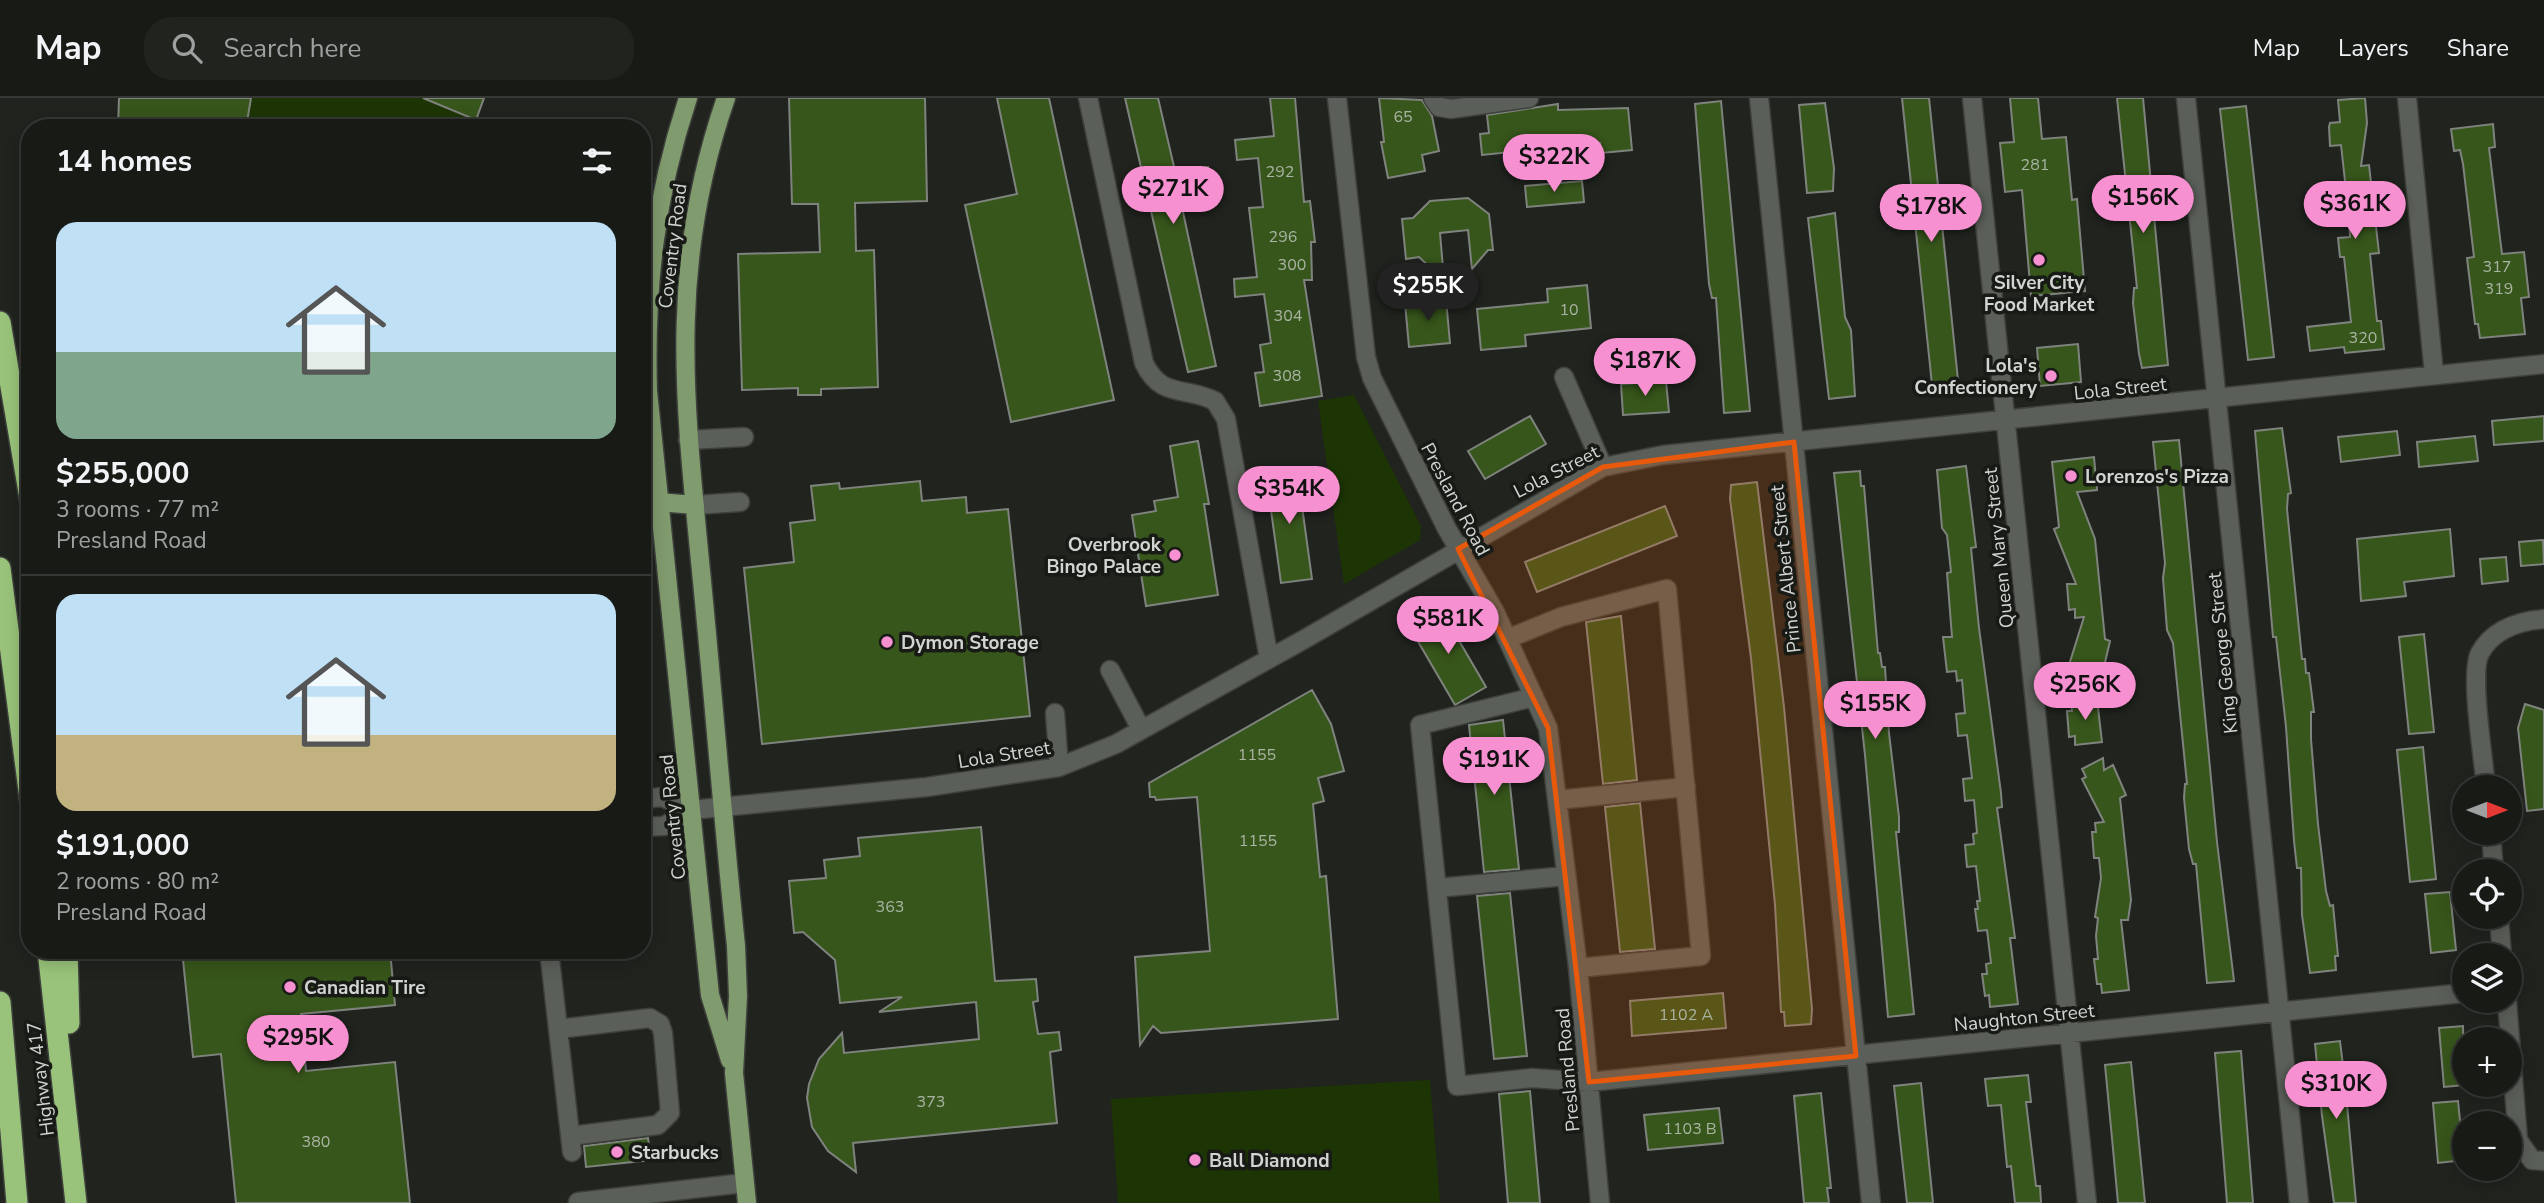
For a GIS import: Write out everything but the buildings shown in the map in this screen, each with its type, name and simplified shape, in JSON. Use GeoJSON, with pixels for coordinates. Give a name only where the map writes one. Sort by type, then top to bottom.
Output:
{"type":"FeatureCollection","features":[{"type":"Feature","properties":{"kind":"highway"},"geometry":{"type":"LineString","coordinates":[[0,322],[21,445]]}},
{"type":"Feature","properties":{"kind":"highway"},"geometry":{"type":"LineString","coordinates":[[0,568],[21,729]]}},
{"type":"Feature","properties":{"kind":"highway","name":"Highway 417"},"geometry":{"type":"LineString","coordinates":[[49,959],[76,1203]]}},
{"type":"Feature","properties":{"kind":"highway"},"geometry":{"type":"LineString","coordinates":[[67,959],[73,1162]]}},
{"type":"Feature","properties":{"kind":"highway","name":"Highway 417"},"geometry":{"type":"LineString","coordinates":[[0,1002],[17,1203]]}},
{"type":"Feature","properties":{"kind":"highway"},"geometry":{"type":"LineString","coordinates":[[0,1079],[12,1160]]}},
{"type":"Feature","properties":{"kind":"main road","name":"Coventry Road"},"geometry":{"type":"LineString","coordinates":[[651,259],[667,165],[688,98]]}},
{"type":"Feature","properties":{"kind":"main road","name":"Coventry Road"},"geometry":{"type":"LineString","coordinates":[[726,98],[701,183],[689,251],[683,355],[688,440],[736,946],[738,996],[734,1073],[747,1203]]}},
{"type":"Feature","properties":{"kind":"main road"},"geometry":{"type":"LineString","coordinates":[[651,503],[695,505]]}},
{"type":"Feature","properties":{"kind":"main road","name":"Coventry Road"},"geometry":{"type":"LineString","coordinates":[[651,510],[691,810],[710,995],[734,1073]]}},
{"type":"Feature","properties":{"kind":"street"},"geometry":{"type":"LineString","coordinates":[[1088,98],[1143,363],[1152,380],[1167,388],[1215,401],[1226,419],[1269,659]]}},
{"type":"Feature","properties":{"kind":"street","name":"Presland Road"},"geometry":{"type":"LineString","coordinates":[[1337,98],[1366,357],[1390,418],[1507,639],[1548,728],[1578,968],[1600,1203]]}},
{"type":"Feature","properties":{"kind":"street"},"geometry":{"type":"LineString","coordinates":[[1433,98],[1439,107],[1451,109],[1528,98]]}},
{"type":"Feature","properties":{"kind":"street","name":"Prince Albert Street"},"geometry":{"type":"LineString","coordinates":[[1759,98],[1871,1203]]}},
{"type":"Feature","properties":{"kind":"street","name":"Queen Mary Street"},"geometry":{"type":"LineString","coordinates":[[1972,98],[2087,1203]]}},
{"type":"Feature","properties":{"kind":"street","name":"King George Street"},"geometry":{"type":"LineString","coordinates":[[2186,98],[2300,1203]]}},
{"type":"Feature","properties":{"kind":"street"},"geometry":{"type":"LineString","coordinates":[[2407,98],[2434,374]]}},
{"type":"Feature","properties":{"kind":"street","name":"Lola Street"},"geometry":{"type":"LineString","coordinates":[[691,810],[928,787],[1059,767],[1115,744],[1603,467],[1663,455],[2544,364]]}},
{"type":"Feature","properties":{"kind":"street"},"geometry":{"type":"LineString","coordinates":[[1564,377],[1603,467]]}},
{"type":"Feature","properties":{"kind":"street"},"geometry":{"type":"LineString","coordinates":[[688,440],[744,437]]}},
{"type":"Feature","properties":{"kind":"street"},"geometry":{"type":"LineString","coordinates":[[695,505],[740,502]]}},
{"type":"Feature","properties":{"kind":"street"},"geometry":{"type":"LineString","coordinates":[[1507,639],[1561,617],[1667,589],[1701,956],[1578,968]]}},
{"type":"Feature","properties":{"kind":"street"},"geometry":{"type":"LineString","coordinates":[[2485,775],[2476,677],[2478,655],[2488,642],[2516,622],[2544,619]]}},
{"type":"Feature","properties":{"kind":"street"},"geometry":{"type":"LineString","coordinates":[[1110,670],[1141,729]]}},
{"type":"Feature","properties":{"kind":"street"},"geometry":{"type":"LineString","coordinates":[[1534,697],[1420,725],[1437,888],[1566,876]]}},
{"type":"Feature","properties":{"kind":"street"},"geometry":{"type":"LineString","coordinates":[[1055,713],[1059,767]]}},
{"type":"Feature","properties":{"kind":"street"},"geometry":{"type":"LineString","coordinates":[[1557,800],[1686,787]]}},
{"type":"Feature","properties":{"kind":"street"},"geometry":{"type":"LineString","coordinates":[[651,798],[662,797],[691,810]]}},
{"type":"Feature","properties":{"kind":"street"},"geometry":{"type":"LineString","coordinates":[[651,827],[664,826],[691,810]]}},
{"type":"Feature","properties":{"kind":"street","name":"Naughton Street"},"geometry":{"type":"LineString","coordinates":[[1437,888],[1457,1086],[1532,1078],[1589,1082],[2452,994]]}},
{"type":"Feature","properties":{"kind":"street"},"geometry":{"type":"LineString","coordinates":[[550,959],[571,1144],[658,1125],[665,1121],[670,1113],[660,1024],[650,1018],[558,1029]]}},
{"type":"Feature","properties":{"kind":"street"},"geometry":{"type":"LineString","coordinates":[[2508,1013],[2518,1140],[2532,1160],[2544,1161]]}},
{"type":"Feature","properties":{"kind":"street"},"geometry":{"type":"LineString","coordinates":[[578,1202],[744,1183]]}},
{"type":"Feature","properties":{"kind":"highlighted area"},"geometry":{"type":"Polygon","coordinates":[[[1794,442],[1856,1056],[1589,1082],[1548,728],[1458,549],[1603,467],[1794,442]]]}},
{"type":"Feature","properties":{"kind":"green space"},"geometry":{"type":"Polygon","coordinates":[[[119,98],[484,98],[476,119],[118,119],[119,98]]]}},
{"type":"Feature","properties":{"kind":"green space"},"geometry":{"type":"Polygon","coordinates":[[[1354,395],[1421,526],[1420,540],[1344,584],[1318,401],[1354,395]]]}},
{"type":"Feature","properties":{"kind":"green space"},"geometry":{"type":"Polygon","coordinates":[[[1430,1080],[1440,1203],[1118,1203],[1111,1099],[1430,1080]]]}},
{"type":"Feature","properties":{"kind":"place","name":"Silver City Food Market"},"geometry":{"type":"Point","coordinates":[2039,260]}},
{"type":"Feature","properties":{"kind":"place","name":"Lola's Confectionery"},"geometry":{"type":"Point","coordinates":[2051,376]}},
{"type":"Feature","properties":{"kind":"place","name":"Lorenzos's Pizza"},"geometry":{"type":"Point","coordinates":[2071,476]}},
{"type":"Feature","properties":{"kind":"place","name":"Overbrook Bingo Palace"},"geometry":{"type":"Point","coordinates":[1175,555]}},
{"type":"Feature","properties":{"kind":"place","name":"Dymon Storage"},"geometry":{"type":"Point","coordinates":[887,642]}},
{"type":"Feature","properties":{"kind":"place","name":"Canadian Tire"},"geometry":{"type":"Point","coordinates":[290,987]}},
{"type":"Feature","properties":{"kind":"place","name":"Starbucks"},"geometry":{"type":"Point","coordinates":[617,1152]}},
{"type":"Feature","properties":{"kind":"place","name":"Ball Diamond"},"geometry":{"type":"Point","coordinates":[1195,1160]}}]}
